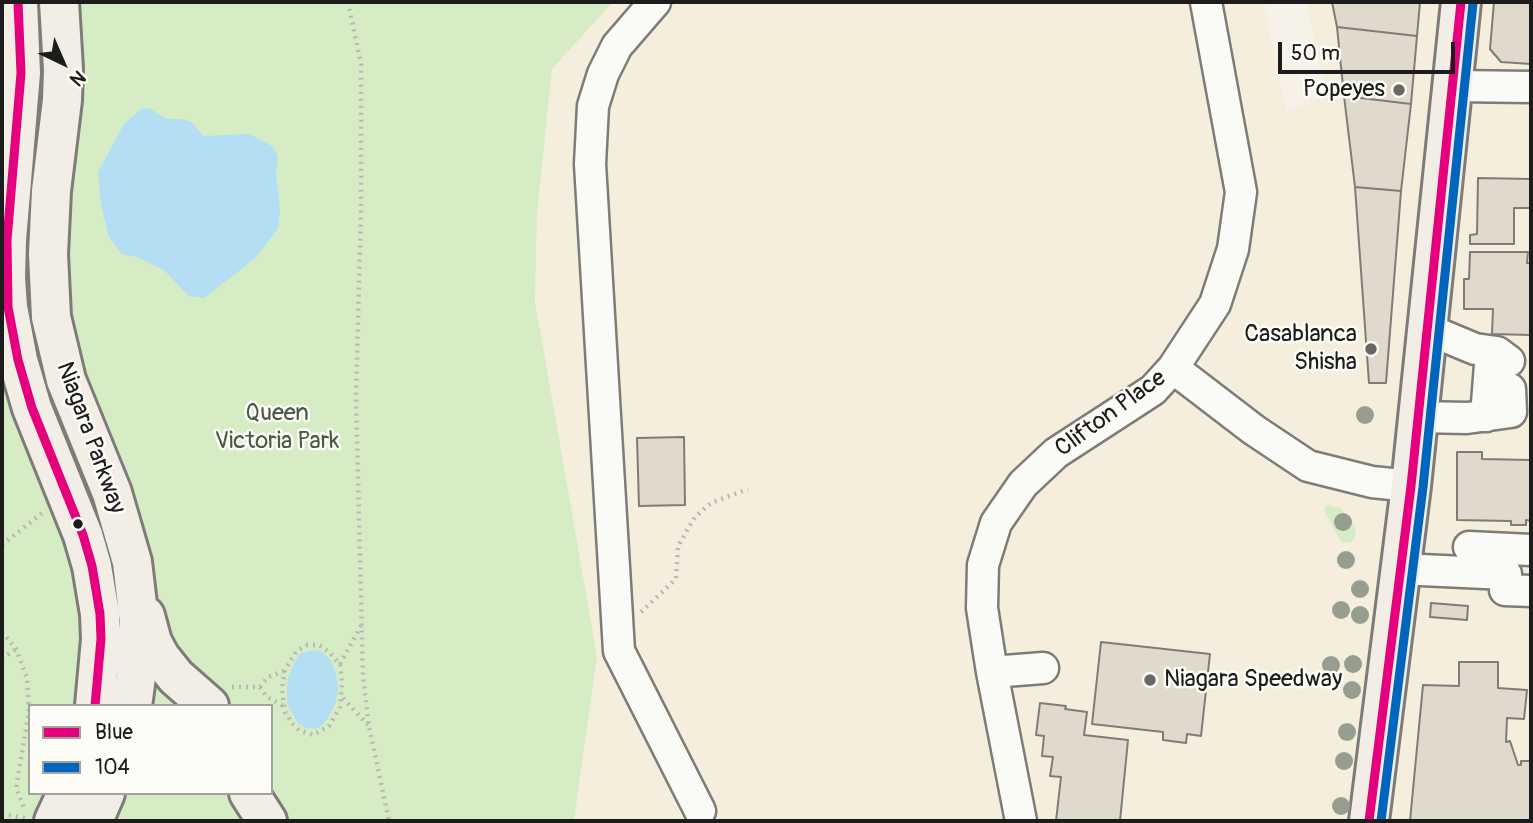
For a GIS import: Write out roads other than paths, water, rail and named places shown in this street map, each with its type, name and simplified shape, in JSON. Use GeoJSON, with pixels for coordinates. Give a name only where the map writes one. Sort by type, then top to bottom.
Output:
{"type":"FeatureCollection","features":[{"type":"Feature","properties":{"kind":"main road","name":"Niagara Parkway"},"geometry":{"type":"LineString","coordinates":[[18,2],[21,72],[7,240],[8,307],[15,349],[32,408],[83,535],[92,566],[100,626],[100,663],[95,704]]}},
{"type":"Feature","properties":{"kind":"main road","name":"Niagara Parkway"},"geometry":{"type":"LineString","coordinates":[[60,2],[62,100],[51,191],[48,254],[51,317],[66,380],[112,493],[132,562],[139,621],[132,704]]}},
{"type":"Feature","properties":{"kind":"main road"},"geometry":{"type":"LineString","coordinates":[[1368,821],[1418,417],[1461,2]]}},
{"type":"Feature","properties":{"kind":"main road"},"geometry":{"type":"LineString","coordinates":[[132,562],[147,625],[156,649],[176,677],[216,697]]}},
{"type":"Feature","properties":{"kind":"main road"},"geometry":{"type":"LineString","coordinates":[[54,821],[66,795]]}},
{"type":"Feature","properties":{"kind":"main road"},"geometry":{"type":"LineString","coordinates":[[93,821],[104,795]]}},
{"type":"Feature","properties":{"kind":"main road"},"geometry":{"type":"LineString","coordinates":[[250,795],[268,821]]}},
{"type":"Feature","properties":{"kind":"main road"},"geometry":{"type":"LineString","coordinates":[[261,795],[268,821]]}},
{"type":"Feature","properties":{"kind":"street"},"geometry":{"type":"LineString","coordinates":[[655,2],[617,46],[603,74],[593,106],[590,164],[619,651],[701,811]]}},
{"type":"Feature","properties":{"kind":"street","name":"Clifton Place"},"geometry":{"type":"LineString","coordinates":[[1021,821],[982,608],[983,565],[996,523],[1023,484],[1056,453],[1153,390],[1174,368],[1215,304],[1233,249],[1241,191],[1206,2]]}},
{"type":"Feature","properties":{"kind":"street"},"geometry":{"type":"LineString","coordinates":[[1454,86],[1531,86]]}},
{"type":"Feature","properties":{"kind":"street"},"geometry":{"type":"LineString","coordinates":[[1418,417],[1486,416],[1511,412],[1503,367],[1475,349],[1427,329]]}},
{"type":"Feature","properties":{"kind":"street"},"geometry":{"type":"LineString","coordinates":[[1486,416],[1503,367]]}},
{"type":"Feature","properties":{"kind":"street"},"geometry":{"type":"LineString","coordinates":[[1174,368],[1264,437],[1307,466],[1372,482],[1410,486]]}},
{"type":"Feature","properties":{"kind":"street"},"geometry":{"type":"LineString","coordinates":[[1469,547],[1515,558]]}},
{"type":"Feature","properties":{"kind":"street"},"geometry":{"type":"LineString","coordinates":[[1400,569],[1515,558]]}},
{"type":"Feature","properties":{"kind":"street"},"geometry":{"type":"LineString","coordinates":[[1515,558],[1505,590],[1531,591]]}},
{"type":"Feature","properties":{"kind":"street"},"geometry":{"type":"LineString","coordinates":[[992,671],[1043,668]]}},
{"type":"Feature","properties":{"kind":"water"},"geometry":{"type":"Polygon","coordinates":[[[142,108],[150,109],[167,119],[191,122],[204,136],[249,134],[272,146],[278,156],[278,229],[254,259],[204,298],[189,296],[164,270],[137,257],[122,254],[109,237],[101,204],[98,172],[124,124],[142,108]]]}},
{"type":"Feature","properties":{"kind":"water"},"geometry":{"type":"Polygon","coordinates":[[[321,651],[331,661],[338,687],[336,701],[328,718],[320,727],[314,729],[303,727],[297,722],[287,703],[287,689],[288,678],[296,659],[301,653],[321,651]]]}},
{"type":"Feature","properties":{"kind":"place","name":"Popeyes"},"geometry":{"type":"Point","coordinates":[1399,90]}},
{"type":"Feature","properties":{"kind":"place","name":"Casablanca Shisha"},"geometry":{"type":"Point","coordinates":[1371,349]}},
{"type":"Feature","properties":{"kind":"place","name":"Niagara Speedway"},"geometry":{"type":"Point","coordinates":[1150,680]}},
{"type":"Feature","properties":{"kind":"park label","name":"Queen Victoria Park"},"geometry":{"type":"Point","coordinates":[277,428]}}]}
